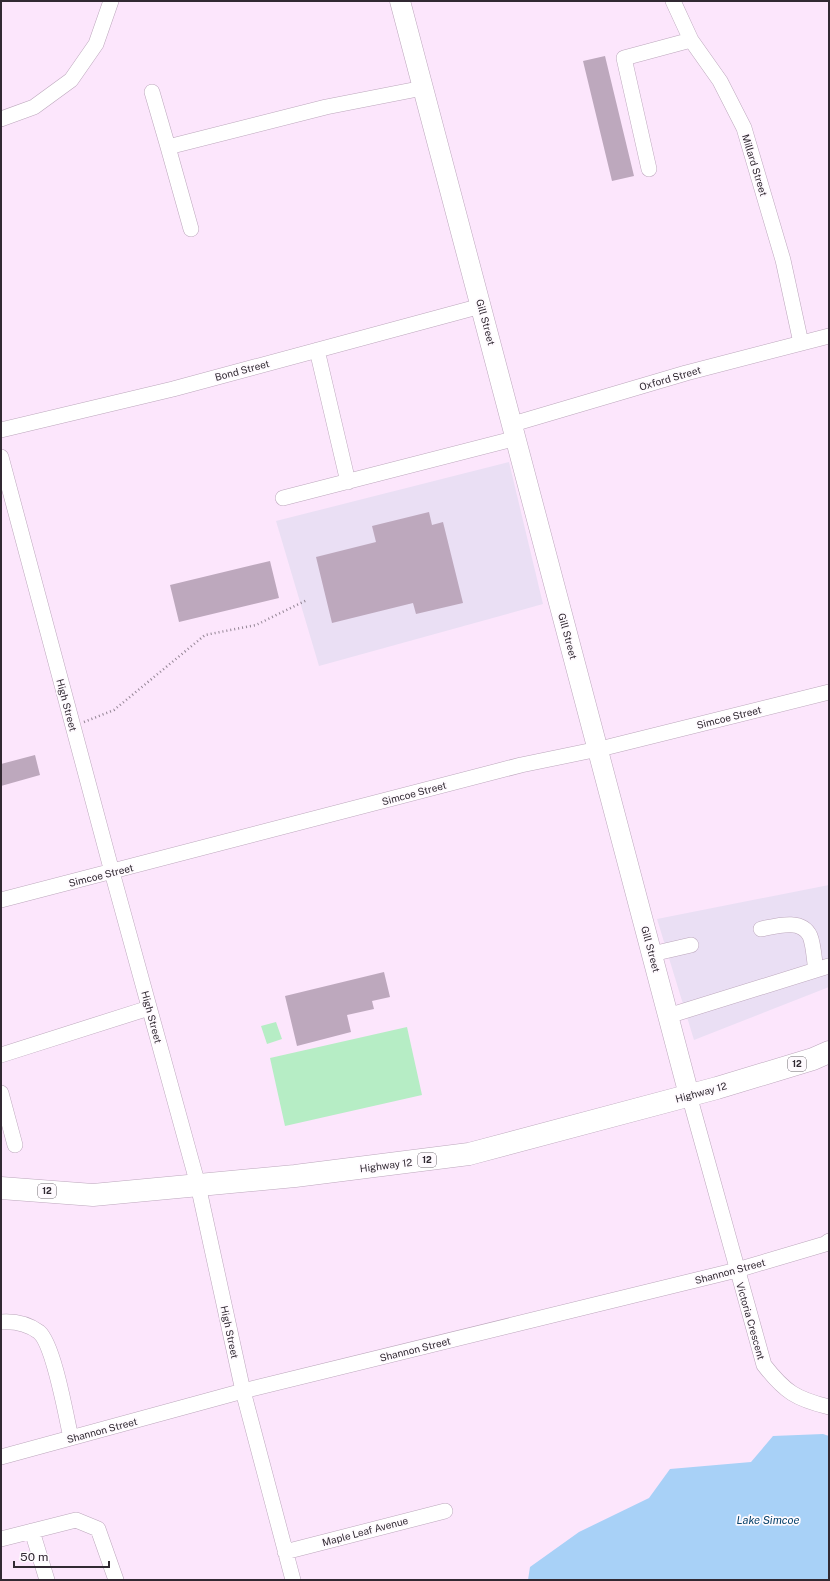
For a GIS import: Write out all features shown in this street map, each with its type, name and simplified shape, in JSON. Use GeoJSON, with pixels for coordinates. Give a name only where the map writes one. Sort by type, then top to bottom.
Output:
{"type":"FeatureCollection","features":[{"type":"Feature","properties":{"kind":"highway","name":"Highway 12"},"geometry":{"type":"LineString","coordinates":[[1,1188],[94,1195],[198,1186],[469,1154],[689,1095],[806,1061],[829,1052]]}},
{"type":"Feature","properties":{"kind":"main road","name":"Gill Street"},"geometry":{"type":"LineString","coordinates":[[400,1],[515,431],[689,1095]]}},
{"type":"Feature","properties":{"kind":"street"},"geometry":{"type":"LineString","coordinates":[[1,119],[34,107],[70,80],[96,44],[111,1]]}},
{"type":"Feature","properties":{"kind":"street","name":"Millard Street"},"geometry":{"type":"LineString","coordinates":[[673,1],[691,40],[720,81],[744,128],[783,260],[801,343]]}},
{"type":"Feature","properties":{"kind":"street"},"geometry":{"type":"LineString","coordinates":[[649,169],[624,58],[691,40]]}},
{"type":"Feature","properties":{"kind":"street"},"geometry":{"type":"LineString","coordinates":[[168,147],[326,107],[423,88]]}},
{"type":"Feature","properties":{"kind":"street"},"geometry":{"type":"LineString","coordinates":[[152,92],[191,229]]}},
{"type":"Feature","properties":{"kind":"street","name":"Bond Street"},"geometry":{"type":"LineString","coordinates":[[1,430],[173,389],[481,306]]}},
{"type":"Feature","properties":{"kind":"street","name":"Oxford Street"},"geometry":{"type":"LineString","coordinates":[[283,498],[348,482],[515,431],[686,373],[829,336]]}},
{"type":"Feature","properties":{"kind":"street"},"geometry":{"type":"LineString","coordinates":[[317,350],[348,482]]}},
{"type":"Feature","properties":{"kind":"street","name":"High Street"},"geometry":{"type":"LineString","coordinates":[[1,457],[198,1186],[243,1391],[293,1580]]}},
{"type":"Feature","properties":{"kind":"street","name":"Simcoe Street"},"geometry":{"type":"LineString","coordinates":[[1,900],[522,765],[598,749],[829,692]]}},
{"type":"Feature","properties":{"kind":"street"},"geometry":{"type":"LineString","coordinates":[[668,1016],[822,968],[810,936],[801,928],[790,924],[762,929]]}},
{"type":"Feature","properties":{"kind":"street"},"geometry":{"type":"LineString","coordinates":[[652,954],[691,945]]}},
{"type":"Feature","properties":{"kind":"street"},"geometry":{"type":"LineString","coordinates":[[1,1055],[149,1008]]}},
{"type":"Feature","properties":{"kind":"street"},"geometry":{"type":"LineString","coordinates":[[1,1093],[6,1130],[15,1145]]}},
{"type":"Feature","properties":{"kind":"street","name":"Gill Street"},"geometry":{"type":"LineString","coordinates":[[689,1095],[737,1270]]}},
{"type":"Feature","properties":{"kind":"street","name":"Shannon Street"},"geometry":{"type":"LineString","coordinates":[[1,1457],[243,1391],[737,1270],[829,1241]]}},
{"type":"Feature","properties":{"kind":"street","name":"Victoria Crescent"},"geometry":{"type":"LineString","coordinates":[[737,1270],[764,1365],[778,1383],[788,1392],[804,1401],[829,1407]]}},
{"type":"Feature","properties":{"kind":"street"},"geometry":{"type":"LineString","coordinates":[[1,1322],[15,1321],[40,1333],[54,1359],[71,1438]]}},
{"type":"Feature","properties":{"kind":"street","name":"Maple Leaf Avenue"},"geometry":{"type":"LineString","coordinates":[[285,1552],[445,1510]]}},
{"type":"Feature","properties":{"kind":"street"},"geometry":{"type":"LineString","coordinates":[[1,1539],[76,1520],[98,1529],[116,1580]]}},
{"type":"Feature","properties":{"kind":"street"},"geometry":{"type":"LineString","coordinates":[[32,1531],[47,1580]]}},
{"type":"Feature","properties":{"kind":"path"},"geometry":{"type":"LineString","coordinates":[[73,727],[114,710],[206,635],[256,625],[307,600]]}},
{"type":"Feature","properties":{"kind":"shaded area"},"geometry":{"type":"Polygon","coordinates":[[[509,462],[543,604],[319,666],[276,521],[509,462]]]}},
{"type":"Feature","properties":{"kind":"shaded area"},"geometry":{"type":"Polygon","coordinates":[[[829,885],[829,987],[694,1040],[657,919],[829,885]]]}},
{"type":"Feature","properties":{"kind":"green space"},"geometry":{"type":"Polygon","coordinates":[[[276,1022],[282,1039],[267,1044],[261,1026],[276,1022]]]}},
{"type":"Feature","properties":{"kind":"green space"},"geometry":{"type":"Polygon","coordinates":[[[407,1027],[422,1095],[285,1126],[270,1058],[407,1027]]]}},
{"type":"Feature","properties":{"kind":"water","name":"Lake Simcoe"},"geometry":{"type":"Polygon","coordinates":[[[823,1434],[829,1436],[829,1580],[528,1580],[530,1567],[579,1532],[649,1498],[670,1469],[751,1462],[773,1436],[823,1434]]]}},
{"type":"Feature","properties":{"kind":"building"},"geometry":{"type":"Polygon","coordinates":[[[605,56],[634,176],[612,181],[583,61],[605,56]]]}},
{"type":"Feature","properties":{"kind":"building"},"geometry":{"type":"Polygon","coordinates":[[[429,512],[432,525],[443,522],[463,603],[416,614],[413,603],[332,623],[316,557],[376,542],[372,526],[429,512]]]}},
{"type":"Feature","properties":{"kind":"building"},"geometry":{"type":"Polygon","coordinates":[[[270,561],[279,598],[179,622],[170,585],[270,561]]]}},
{"type":"Feature","properties":{"kind":"building"},"geometry":{"type":"Polygon","coordinates":[[[35,755],[40,775],[1,786],[1,764],[35,755]]]}},
{"type":"Feature","properties":{"kind":"building"},"geometry":{"type":"Polygon","coordinates":[[[384,972],[390,997],[372,1001],[374,1009],[347,1015],[351,1032],[297,1046],[285,996],[384,972]]]}}]}
